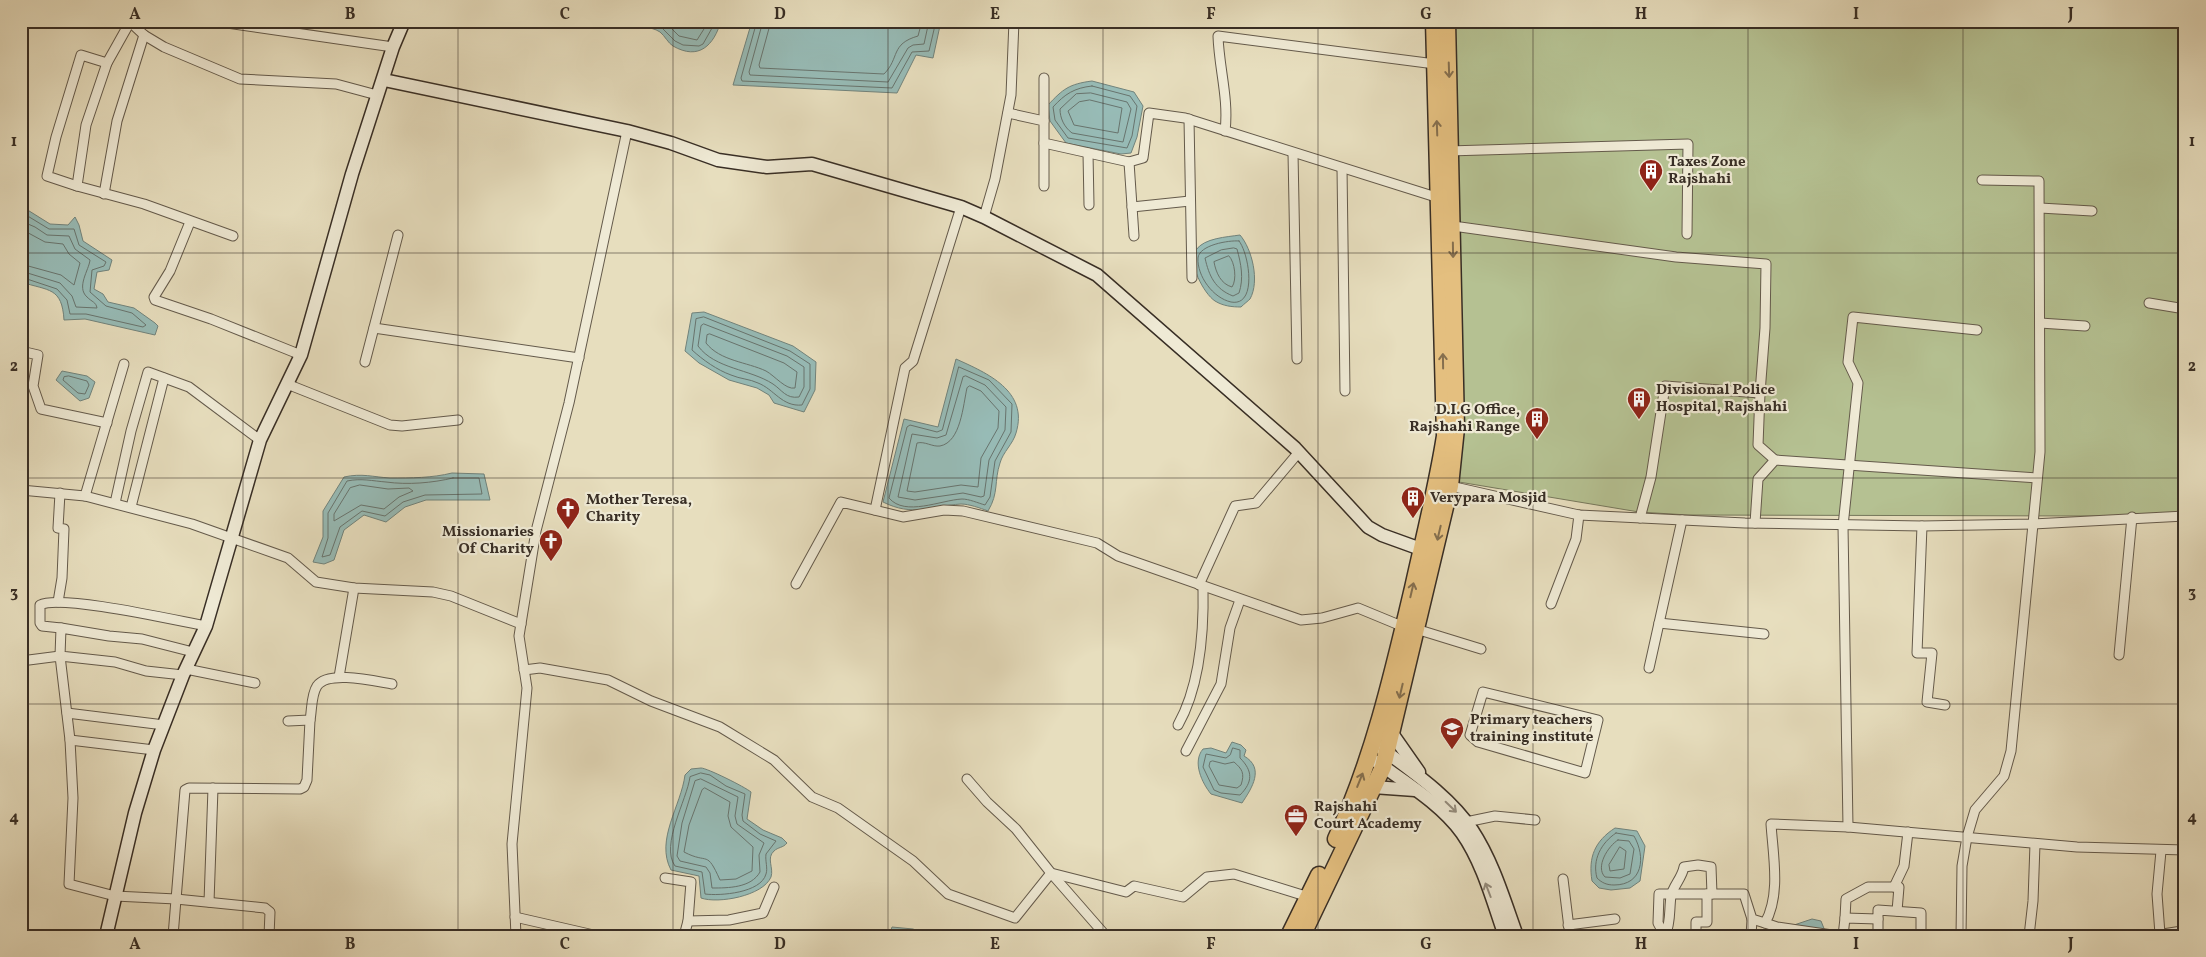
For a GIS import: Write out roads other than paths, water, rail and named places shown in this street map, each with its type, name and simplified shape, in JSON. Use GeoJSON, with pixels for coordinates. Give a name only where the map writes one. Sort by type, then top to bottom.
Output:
{"type":"FeatureCollection","features":[{"type":"Feature","properties":{"kind":"highway"},"geometry":{"type":"LineString","coordinates":[[1289,936],[1314,899],[1373,787],[1378,754],[1410,628],[1456,428],[1453,226],[1435,64],[1434,21]]}},
{"type":"Feature","properties":{"kind":"highway"},"geometry":{"type":"LineString","coordinates":[[1444,484],[1439,198],[1445,151],[1447,21]]}},
{"type":"Feature","properties":{"kind":"highway"},"geometry":{"type":"LineString","coordinates":[[1302,936],[1342,826],[1391,732],[1410,628]]}},
{"type":"Feature","properties":{"kind":"street"},"geometry":{"type":"LineString","coordinates":[[213,21],[393,47]]}},
{"type":"Feature","properties":{"kind":"street"},"geometry":{"type":"LineString","coordinates":[[106,936],[135,813],[154,750],[184,672],[206,626],[260,440],[301,355],[377,95],[404,21]]}},
{"type":"Feature","properties":{"kind":"street"},"geometry":{"type":"LineString","coordinates":[[984,217],[995,179],[1011,94],[1014,21]]}},
{"type":"Feature","properties":{"kind":"street"},"geometry":{"type":"LineString","coordinates":[[77,186],[86,125],[107,63],[130,22],[144,35],[164,46],[240,78],[336,84],[377,95]]}},
{"type":"Feature","properties":{"kind":"street"},"geometry":{"type":"LineString","coordinates":[[104,194],[116,121],[144,35]]}},
{"type":"Feature","properties":{"kind":"street"},"geometry":{"type":"LineString","coordinates":[[1225,131],[1228,109],[1219,64],[1218,36],[1435,64]]}},
{"type":"Feature","properties":{"kind":"street"},"geometry":{"type":"LineString","coordinates":[[107,63],[80,55],[56,137],[47,176],[144,204],[232,236]]}},
{"type":"Feature","properties":{"kind":"street"},"geometry":{"type":"LineString","coordinates":[[1044,78],[1044,186]]}},
{"type":"Feature","properties":{"kind":"street"},"geometry":{"type":"LineString","coordinates":[[384,80],[627,131],[670,143],[718,160],[767,167],[812,164],[961,207],[984,217],[1096,275],[1299,452],[1368,527],[1382,535],[1428,552]]}},
{"type":"Feature","properties":{"kind":"street"},"geometry":{"type":"LineString","coordinates":[[1008,113],[1044,122]]}},
{"type":"Feature","properties":{"kind":"street"},"geometry":{"type":"LineString","coordinates":[[1044,143],[1129,162],[1143,158],[1149,113],[1188,119],[1439,198]]}},
{"type":"Feature","properties":{"kind":"street"},"geometry":{"type":"LineString","coordinates":[[1188,119],[1192,278]]}},
{"type":"Feature","properties":{"kind":"street"},"geometry":{"type":"LineString","coordinates":[[516,936],[512,844],[526,688],[520,636],[536,531],[579,358],[627,131]]}},
{"type":"Feature","properties":{"kind":"street"},"geometry":{"type":"LineString","coordinates":[[1445,151],[1688,144],[1687,234]]}},
{"type":"Feature","properties":{"kind":"street"},"geometry":{"type":"LineString","coordinates":[[1088,152],[1089,205]]}},
{"type":"Feature","properties":{"kind":"street"},"geometry":{"type":"LineString","coordinates":[[1292,153],[1298,359]]}},
{"type":"Feature","properties":{"kind":"street"},"geometry":{"type":"LineString","coordinates":[[1129,162],[1134,236]]}},
{"type":"Feature","properties":{"kind":"street"},"geometry":{"type":"LineString","coordinates":[[1342,168],[1345,391]]}},
{"type":"Feature","properties":{"kind":"street"},"geometry":{"type":"LineString","coordinates":[[1961,936],[1962,866],[1967,837],[1975,810],[2004,776],[2011,750],[2040,452],[2040,181],[1982,180]]}},
{"type":"Feature","properties":{"kind":"street"},"geometry":{"type":"LineString","coordinates":[[1132,207],[1190,201]]}},
{"type":"Feature","properties":{"kind":"street"},"geometry":{"type":"LineString","coordinates":[[875,510],[905,368],[913,361],[961,207]]}},
{"type":"Feature","properties":{"kind":"street"},"geometry":{"type":"LineString","coordinates":[[2040,208],[2092,211]]}},
{"type":"Feature","properties":{"kind":"street"},"geometry":{"type":"LineString","coordinates":[[190,222],[170,270],[154,297],[155,300],[220,322],[301,355]]}},
{"type":"Feature","properties":{"kind":"street"},"geometry":{"type":"LineString","coordinates":[[1453,226],[1676,257],[1766,264],[1765,328],[1758,445],[1775,460],[2037,478]]}},
{"type":"Feature","properties":{"kind":"street"},"geometry":{"type":"LineString","coordinates":[[365,362],[398,235]]}},
{"type":"Feature","properties":{"kind":"street"},"geometry":{"type":"LineString","coordinates":[[2149,303],[2185,309]]}},
{"type":"Feature","properties":{"kind":"street"},"geometry":{"type":"LineString","coordinates":[[1848,827],[1843,526],[1858,383],[1848,362],[1853,317],[1977,330]]}},
{"type":"Feature","properties":{"kind":"street"},"geometry":{"type":"LineString","coordinates":[[2040,323],[2085,326]]}},
{"type":"Feature","properties":{"kind":"street"},"geometry":{"type":"LineString","coordinates":[[374,328],[579,358]]}},
{"type":"Feature","properties":{"kind":"street"},"geometry":{"type":"LineString","coordinates":[[21,350],[38,355],[33,386],[41,409],[107,423]]}},
{"type":"Feature","properties":{"kind":"street"},"geometry":{"type":"LineString","coordinates":[[85,496],[124,364]]}},
{"type":"Feature","properties":{"kind":"street"},"geometry":{"type":"LineString","coordinates":[[115,503],[131,431],[148,372],[189,386],[260,440]]}},
{"type":"Feature","properties":{"kind":"street"},"geometry":{"type":"LineString","coordinates":[[131,507],[164,378]]}},
{"type":"Feature","properties":{"kind":"street"},"geometry":{"type":"LineString","coordinates":[[287,384],[390,425],[402,426],[458,420]]}},
{"type":"Feature","properties":{"kind":"street"},"geometry":{"type":"LineString","coordinates":[[1640,518],[1651,477],[1665,386],[1760,393]]}},
{"type":"Feature","properties":{"kind":"street"},"geometry":{"type":"LineString","coordinates":[[1178,725],[1187,708],[1204,628],[1201,586],[1235,506],[1256,503],[1299,452]]}},
{"type":"Feature","properties":{"kind":"street"},"geometry":{"type":"LineString","coordinates":[[1755,523],[1758,479],[1775,460]]}},
{"type":"Feature","properties":{"kind":"street"},"geometry":{"type":"LineString","coordinates":[[1444,484],[1579,515],[1682,520],[1843,526],[1922,526],[2033,524],[2132,517],[2185,516]]}},
{"type":"Feature","properties":{"kind":"street"},"geometry":{"type":"LineString","coordinates":[[21,490],[85,496],[131,507],[231,537],[288,558],[316,582],[354,588],[433,592],[451,596],[522,624]]}},
{"type":"Feature","properties":{"kind":"street"},"geometry":{"type":"LineString","coordinates":[[58,602],[62,578],[64,529],[58,528],[60,493]]}},
{"type":"Feature","properties":{"kind":"street"},"geometry":{"type":"LineString","coordinates":[[796,584],[841,502],[903,517],[944,510],[963,512],[1097,543],[1118,556],[1301,620],[1322,618],[1358,608],[1410,628],[1481,649]]}},
{"type":"Feature","properties":{"kind":"street"},"geometry":{"type":"LineString","coordinates":[[1551,604],[1576,539],[1579,515]]}},
{"type":"Feature","properties":{"kind":"street"},"geometry":{"type":"LineString","coordinates":[[2120,655],[2132,517]]}},
{"type":"Feature","properties":{"kind":"street"},"geometry":{"type":"LineString","coordinates":[[1650,668],[1682,520]]}},
{"type":"Feature","properties":{"kind":"street"},"geometry":{"type":"LineString","coordinates":[[1922,526],[1917,653],[1932,653],[1927,702],[1945,705]]}},
{"type":"Feature","properties":{"kind":"street"},"geometry":{"type":"LineString","coordinates":[[339,677],[354,588]]}},
{"type":"Feature","properties":{"kind":"street"},"geometry":{"type":"LineString","coordinates":[[1186,751],[1221,684],[1230,628],[1240,600]]}},
{"type":"Feature","properties":{"kind":"street"},"geometry":{"type":"LineString","coordinates":[[193,652],[142,639],[61,628],[46,628],[40,623],[40,605],[58,602],[114,608],[206,626]]}},
{"type":"Feature","properties":{"kind":"street"},"geometry":{"type":"LineString","coordinates":[[1659,624],[1764,634]]}},
{"type":"Feature","properties":{"kind":"street"},"geometry":{"type":"LineString","coordinates":[[61,628],[60,656],[70,740],[73,798],[69,884],[115,896],[176,898],[268,909],[270,936]]}},
{"type":"Feature","properties":{"kind":"street"},"geometry":{"type":"LineString","coordinates":[[21,660],[60,656],[115,662],[146,671],[184,672],[254,683]]}},
{"type":"Feature","properties":{"kind":"street"},"geometry":{"type":"LineString","coordinates":[[524,670],[540,668],[608,680],[652,701],[720,727],[774,760],[812,797],[838,808],[913,861],[948,894],[982,908],[1015,918],[1051,872]]}},
{"type":"Feature","properties":{"kind":"street"},"geometry":{"type":"LineString","coordinates":[[173,936],[185,790],[189,788],[214,788],[300,790],[304,787],[313,695],[317,686],[322,681],[339,677],[392,684]]}},
{"type":"Feature","properties":{"kind":"street"},"geometry":{"type":"LineString","coordinates":[[1483,692],[1598,720],[1585,773],[1478,742],[1470,735],[1483,692]]}},
{"type":"Feature","properties":{"kind":"street"},"geometry":{"type":"LineString","coordinates":[[67,713],[164,725]]}},
{"type":"Feature","properties":{"kind":"street"},"geometry":{"type":"LineString","coordinates":[[288,721],[310,720]]}},
{"type":"Feature","properties":{"kind":"street"},"geometry":{"type":"LineString","coordinates":[[1391,732],[1427,798],[1462,833],[1476,858],[1505,936]]}},
{"type":"Feature","properties":{"kind":"street"},"geometry":{"type":"LineString","coordinates":[[70,740],[154,750]]}},
{"type":"Feature","properties":{"kind":"street"},"geometry":{"type":"LineString","coordinates":[[1378,754],[1466,822],[1488,859],[1517,936]]}},
{"type":"Feature","properties":{"kind":"street"},"geometry":{"type":"LineString","coordinates":[[967,779],[987,802],[1016,829],[1106,936]]}},
{"type":"Feature","properties":{"kind":"street"},"geometry":{"type":"LineString","coordinates":[[1373,787],[1421,786]]}},
{"type":"Feature","properties":{"kind":"street"},"geometry":{"type":"LineString","coordinates":[[208,902],[214,788]]}},
{"type":"Feature","properties":{"kind":"street"},"geometry":{"type":"LineString","coordinates":[[1466,822],[1495,816],[1535,820]]}},
{"type":"Feature","properties":{"kind":"street"},"geometry":{"type":"LineString","coordinates":[[1765,923],[1771,913],[1775,880],[1771,824],[1848,827],[2034,844],[2185,850]]}},
{"type":"Feature","properties":{"kind":"street"},"geometry":{"type":"LineString","coordinates":[[1894,887],[1904,866],[1908,832]]}},
{"type":"Feature","properties":{"kind":"street"},"geometry":{"type":"LineString","coordinates":[[2029,936],[2033,901],[2034,844]]}},
{"type":"Feature","properties":{"kind":"street"},"geometry":{"type":"LineString","coordinates":[[2161,850],[2155,935],[2182,931]]}},
{"type":"Feature","properties":{"kind":"street"},"geometry":{"type":"LineString","coordinates":[[1665,936],[1669,927],[1672,894],[1682,876],[1684,867],[1698,865],[1711,867],[1707,922],[1696,922],[1696,936]]}},
{"type":"Feature","properties":{"kind":"street"},"geometry":{"type":"LineString","coordinates":[[1051,872],[1126,892],[1134,886],[1183,897],[1207,876],[1234,874],[1314,899]]}},
{"type":"Feature","properties":{"kind":"street"},"geometry":{"type":"LineString","coordinates":[[665,878],[691,882],[688,921],[684,936]]}},
{"type":"Feature","properties":{"kind":"street"},"geometry":{"type":"LineString","coordinates":[[1562,880],[1570,936]]}},
{"type":"Feature","properties":{"kind":"street"},"geometry":{"type":"LineString","coordinates":[[688,921],[729,920],[762,913],[774,887]]}},
{"type":"Feature","properties":{"kind":"street"},"geometry":{"type":"LineString","coordinates":[[1843,936],[1846,899],[1853,893],[1868,887],[1899,887],[1897,911]]}},
{"type":"Feature","properties":{"kind":"street"},"geometry":{"type":"LineString","coordinates":[[1665,936],[1658,923],[1658,894],[1744,894],[1752,919],[1751,936]]}},
{"type":"Feature","properties":{"kind":"street"},"geometry":{"type":"LineString","coordinates":[[1878,936],[1878,910],[1921,913],[1921,936]]}},
{"type":"Feature","properties":{"kind":"street"},"geometry":{"type":"LineString","coordinates":[[515,917],[598,936]]}},
{"type":"Feature","properties":{"kind":"street"},"geometry":{"type":"LineString","coordinates":[[1845,918],[1878,920]]}},
{"type":"Feature","properties":{"kind":"street"},"geometry":{"type":"LineString","coordinates":[[1752,919],[1777,927],[1839,936]]}},
{"type":"Feature","properties":{"kind":"street"},"geometry":{"type":"LineString","coordinates":[[1568,925],[1615,920]]}},
{"type":"Feature","properties":{"kind":"water"},"geometry":{"type":"Polygon","coordinates":[[[615,21],[721,21],[710,43],[698,51],[690,52],[673,46],[656,30],[615,21]]]}},
{"type":"Feature","properties":{"kind":"water"},"geometry":{"type":"Polygon","coordinates":[[[752,21],[941,21],[933,58],[916,55],[897,93],[733,85],[752,21]]]}},
{"type":"Feature","properties":{"kind":"water"},"geometry":{"type":"Polygon","coordinates":[[[1092,81],[1134,92],[1143,106],[1137,137],[1131,153],[1121,154],[1066,143],[1050,121],[1048,105],[1058,95],[1067,88],[1092,81]]]}},
{"type":"Feature","properties":{"kind":"water"},"geometry":{"type":"Polygon","coordinates":[[[26,209],[50,224],[68,225],[75,217],[83,241],[112,260],[109,270],[97,272],[94,289],[103,294],[108,302],[134,308],[155,323],[158,326],[155,335],[85,319],[64,320],[63,309],[57,296],[46,289],[21,282],[21,211],[26,209]]]}},
{"type":"Feature","properties":{"kind":"water"},"geometry":{"type":"Polygon","coordinates":[[[1240,235],[1248,248],[1254,275],[1253,292],[1250,299],[1241,307],[1224,305],[1215,301],[1202,285],[1195,270],[1194,262],[1196,250],[1204,243],[1240,235]]]}},
{"type":"Feature","properties":{"kind":"water"},"geometry":{"type":"Polygon","coordinates":[[[704,312],[793,346],[816,362],[815,390],[804,412],[774,403],[769,395],[757,388],[729,380],[699,363],[685,351],[692,313],[704,312]]]}},
{"type":"Feature","properties":{"kind":"water"},"geometry":{"type":"Polygon","coordinates":[[[956,359],[992,377],[1011,395],[1016,406],[1018,418],[1016,433],[1000,463],[995,493],[988,511],[971,505],[961,504],[913,510],[903,509],[883,502],[904,419],[938,427],[956,359]]]}},
{"type":"Feature","properties":{"kind":"water"},"geometry":{"type":"Polygon","coordinates":[[[62,371],[87,376],[95,382],[89,398],[80,401],[56,380],[62,371]]]}},
{"type":"Feature","properties":{"kind":"water"},"geometry":{"type":"Polygon","coordinates":[[[452,473],[484,474],[490,500],[426,500],[405,507],[386,522],[364,515],[344,530],[334,560],[324,564],[313,562],[323,537],[323,511],[344,477],[362,475],[414,478],[452,473]]]}},
{"type":"Feature","properties":{"kind":"water"},"geometry":{"type":"Polygon","coordinates":[[[1232,742],[1241,745],[1246,750],[1244,756],[1254,766],[1255,772],[1253,785],[1242,803],[1211,794],[1204,784],[1198,766],[1198,760],[1203,749],[1211,748],[1226,753],[1232,742]]]}},
{"type":"Feature","properties":{"kind":"water"},"geometry":{"type":"Polygon","coordinates":[[[701,768],[726,778],[751,792],[747,819],[763,830],[782,838],[787,843],[772,854],[770,860],[772,874],[766,884],[750,894],[718,900],[701,898],[699,876],[671,870],[667,859],[666,847],[670,823],[683,787],[685,775],[691,769],[701,768]]]}},
{"type":"Feature","properties":{"kind":"water"},"geometry":{"type":"Polygon","coordinates":[[[1615,828],[1637,831],[1645,846],[1640,881],[1630,888],[1611,890],[1599,888],[1592,881],[1591,864],[1594,850],[1602,838],[1615,828]]]}},
{"type":"Feature","properties":{"kind":"water"},"geometry":{"type":"Polygon","coordinates":[[[1812,919],[1821,921],[1827,936],[1790,936],[1794,925],[1812,919]]]}},
{"type":"Feature","properties":{"kind":"water"},"geometry":{"type":"Polygon","coordinates":[[[892,927],[913,929],[930,936],[889,936],[892,927]]]}},
{"type":"Feature","properties":{"kind":"place","name":"Taxes Zone Rajshahi"},"geometry":{"type":"Point","coordinates":[1651,192]}},
{"type":"Feature","properties":{"kind":"place","name":"Divisional Police Hospital, Rajshahi"},"geometry":{"type":"Point","coordinates":[1639,420]}},
{"type":"Feature","properties":{"kind":"place","name":"D.I.G Office, Rajshahi Range"},"geometry":{"type":"Point","coordinates":[1537,440]}},
{"type":"Feature","properties":{"kind":"place","name":"Verypara Mosjid"},"geometry":{"type":"Point","coordinates":[1413,519]}},
{"type":"Feature","properties":{"kind":"place","name":"Mother Teresa, Charity"},"geometry":{"type":"Point","coordinates":[568,530]}},
{"type":"Feature","properties":{"kind":"place","name":"Missionaries Of Charity"},"geometry":{"type":"Point","coordinates":[551,562]}},
{"type":"Feature","properties":{"kind":"place","name":"Primary teachers training institute"},"geometry":{"type":"Point","coordinates":[1452,750]}},
{"type":"Feature","properties":{"kind":"place","name":"Rajshahi Court Academy"},"geometry":{"type":"Point","coordinates":[1296,837]}}]}
